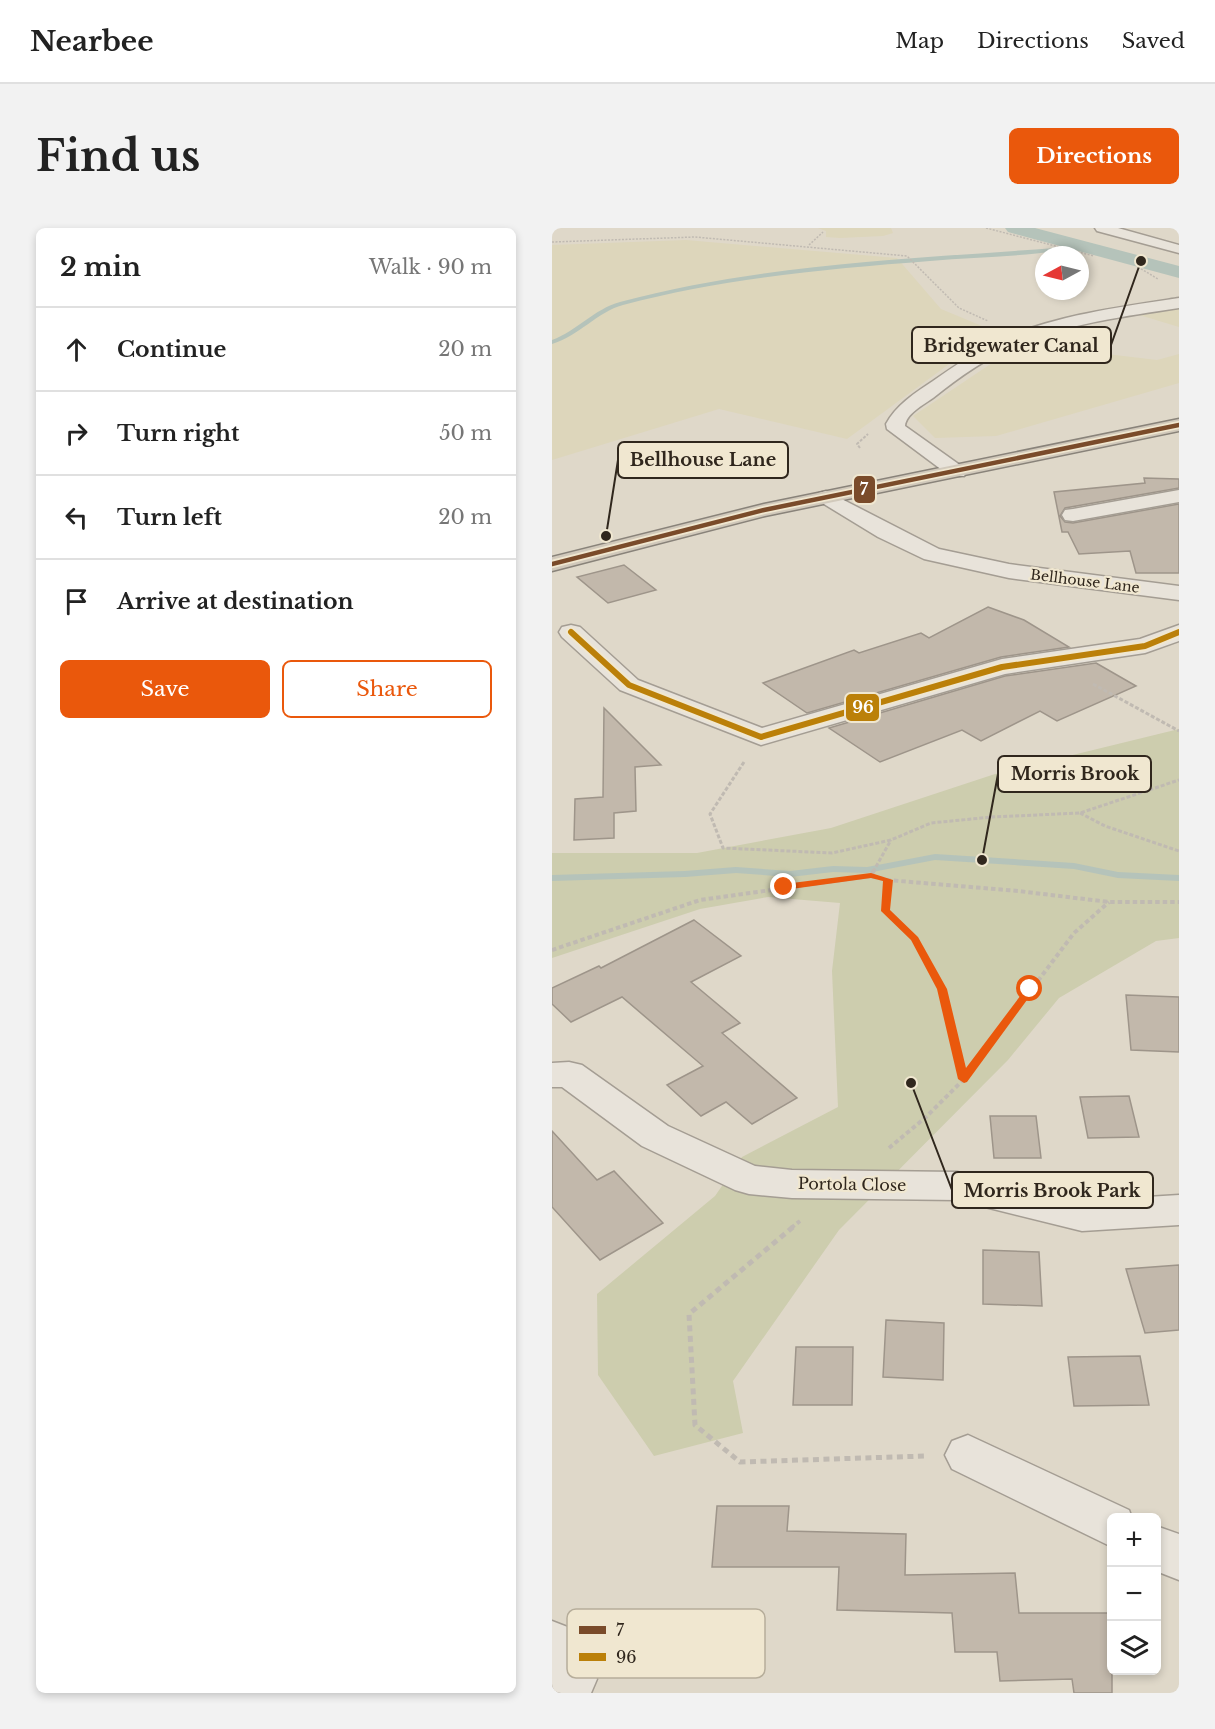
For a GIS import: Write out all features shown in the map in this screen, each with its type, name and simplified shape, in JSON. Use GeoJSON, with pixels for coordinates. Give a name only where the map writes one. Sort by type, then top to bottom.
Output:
{"type":"FeatureCollection","features":[{"type":"Feature","properties":{"kind":"highway"},"geometry":{"type":"LineString","coordinates":[[552,564],[718,520],[1179,425]]}},
{"type":"Feature","properties":{"kind":"street"},"geometry":{"type":"LineString","coordinates":[[1102,228],[1179,249]]}},
{"type":"Feature","properties":{"kind":"street"},"geometry":{"type":"LineString","coordinates":[[957,472],[901,434],[895,424],[897,419],[954,374],[1006,344],[1023,337],[1137,310],[1179,303]]}},
{"type":"Feature","properties":{"kind":"street"},"geometry":{"type":"LineString","coordinates":[[1073,515],[1179,496]]}},
{"type":"Feature","properties":{"kind":"street","name":"Bellhouse Lane"},"geometry":{"type":"LineString","coordinates":[[826,497],[886,532],[932,554],[1009,571],[1179,593]]}},
{"type":"Feature","properties":{"kind":"street"},"geometry":{"type":"LineString","coordinates":[[571,632],[629,685],[761,737],[1002,667],[1145,646],[1179,632]]}},
{"type":"Feature","properties":{"kind":"street","name":"Portola Close"},"geometry":{"type":"LineString","coordinates":[[552,1075],[569,1074],[655,1136],[749,1180],[792,1184],[957,1186],[1082,1216],[1179,1210]]}},
{"type":"Feature","properties":{"kind":"street"},"geometry":{"type":"LineString","coordinates":[[968,1455],[1107,1524]]}},
{"type":"Feature","properties":{"kind":"street"},"geometry":{"type":"LineString","coordinates":[[1161,1550],[1179,1557]]}},
{"type":"Feature","properties":{"kind":"street"},"geometry":{"type":"LineString","coordinates":[[552,1646],[567,1672]]}},
{"type":"Feature","properties":{"kind":"street"},"geometry":{"type":"LineString","coordinates":[[564,1693],[570,1678]]}},
{"type":"Feature","properties":{"kind":"path"},"geometry":{"type":"LineString","coordinates":[[986,228],[1095,256]]}},
{"type":"Feature","properties":{"kind":"path"},"geometry":{"type":"LineString","coordinates":[[808,246],[823,232]]}},
{"type":"Feature","properties":{"kind":"path"},"geometry":{"type":"LineString","coordinates":[[552,242],[695,237],[808,246],[909,258],[959,308],[1023,337]]}},
{"type":"Feature","properties":{"kind":"path"},"geometry":{"type":"LineString","coordinates":[[1138,267],[1158,273]]}},
{"type":"Feature","properties":{"kind":"path"},"geometry":{"type":"LineString","coordinates":[[1050,660],[1138,711],[1179,731]]}},
{"type":"Feature","properties":{"kind":"path"},"geometry":{"type":"LineString","coordinates":[[761,737],[710,814],[723,848],[832,853],[891,840],[931,823],[992,817],[1080,813],[1179,780]]}},
{"type":"Feature","properties":{"kind":"path"},"geometry":{"type":"LineString","coordinates":[[1080,813],[1105,826],[1179,851]]}},
{"type":"Feature","properties":{"kind":"path"},"geometry":{"type":"LineString","coordinates":[[872,874],[891,840]]}},
{"type":"Feature","properties":{"kind":"path"},"geometry":{"type":"LineString","coordinates":[[1173,850],[1179,846]]}},
{"type":"Feature","properties":{"kind":"path"},"geometry":{"type":"LineString","coordinates":[[552,950],[700,900],[872,874],[888,880],[1018,891],[1109,902],[1179,902]]}},
{"type":"Feature","properties":{"kind":"path"},"geometry":{"type":"LineString","coordinates":[[888,880],[886,911],[915,939],[942,989],[964,1079]]}},
{"type":"Feature","properties":{"kind":"path"},"geometry":{"type":"LineString","coordinates":[[968,1455],[740,1462],[695,1425],[688,1314],[926,1117],[964,1079],[1074,933],[1109,902]]}},
{"type":"Feature","properties":{"kind":"shaded area"},"geometry":{"type":"Polygon","coordinates":[[[818,228],[891,228],[893,233],[883,236],[840,238],[826,237],[826,231],[818,228]]]}},
{"type":"Feature","properties":{"kind":"shaded area"},"geometry":{"type":"Polygon","coordinates":[[[686,240],[897,258],[941,309],[994,331],[847,439],[719,409],[552,460],[552,245],[686,240]]]}},
{"type":"Feature","properties":{"kind":"shaded area"},"geometry":{"type":"Polygon","coordinates":[[[1179,308],[1179,327],[1136,314],[1179,308]]]}},
{"type":"Feature","properties":{"kind":"shaded area"},"geometry":{"type":"Polygon","coordinates":[[[1031,345],[1157,360],[1179,354],[1179,383],[996,436],[935,438],[913,416],[1007,353],[1031,345]]]}},
{"type":"Feature","properties":{"kind":"green space"},"geometry":{"type":"Polygon","coordinates":[[[1179,729],[1179,938],[1156,941],[1059,998],[1008,1060],[839,1230],[733,1381],[743,1433],[654,1456],[598,1375],[597,1294],[715,1196],[742,1157],[838,1107],[832,971],[840,903],[768,897],[700,909],[552,958],[552,853],[697,853],[831,828],[995,774],[1179,729]]]}},
{"type":"Feature","properties":{"kind":"building"},"geometry":{"type":"Polygon","coordinates":[[[1144,478],[1179,479],[1179,488],[1065,508],[1060,516],[1065,522],[1073,523],[1179,504],[1179,573],[1136,573],[1130,551],[1079,554],[1068,532],[1062,532],[1054,492],[1145,483],[1144,478]]]}},
{"type":"Feature","properties":{"kind":"building"},"geometry":{"type":"Polygon","coordinates":[[[624,565],[656,590],[608,603],[577,577],[624,565]]]}},
{"type":"Feature","properties":{"kind":"building"},"geometry":{"type":"Polygon","coordinates":[[[988,607],[1024,620],[1069,647],[1001,657],[807,713],[763,683],[854,650],[859,653],[921,633],[929,638],[988,607]]]}},
{"type":"Feature","properties":{"kind":"building"},"geometry":{"type":"Polygon","coordinates":[[[1096,663],[1136,686],[1057,721],[1040,711],[981,741],[962,730],[880,762],[829,728],[1005,676],[1096,663]]]}},
{"type":"Feature","properties":{"kind":"building"},"geometry":{"type":"Polygon","coordinates":[[[604,708],[661,765],[635,767],[636,811],[614,813],[614,838],[574,840],[575,799],[603,797],[604,708]]]}},
{"type":"Feature","properties":{"kind":"building"},"geometry":{"type":"Polygon","coordinates":[[[694,920],[741,956],[691,982],[740,1023],[722,1033],[797,1098],[752,1124],[726,1102],[701,1116],[667,1085],[703,1066],[622,997],[571,1022],[552,1004],[552,988],[599,966],[601,968],[694,920]]]}},
{"type":"Feature","properties":{"kind":"building"},"geometry":{"type":"Polygon","coordinates":[[[1126,995],[1179,997],[1179,1052],[1131,1050],[1126,995]]]}},
{"type":"Feature","properties":{"kind":"building"},"geometry":{"type":"Polygon","coordinates":[[[1129,1096],[1139,1137],[1088,1138],[1080,1097],[1129,1096]]]}},
{"type":"Feature","properties":{"kind":"building"},"geometry":{"type":"Polygon","coordinates":[[[990,1116],[1036,1116],[1041,1158],[994,1158],[990,1116]]]}},
{"type":"Feature","properties":{"kind":"building"},"geometry":{"type":"Polygon","coordinates":[[[552,1131],[597,1180],[614,1171],[663,1223],[600,1260],[552,1207],[552,1131]]]}},
{"type":"Feature","properties":{"kind":"building"},"geometry":{"type":"Polygon","coordinates":[[[983,1250],[1039,1252],[1042,1306],[983,1304],[983,1250]]]}},
{"type":"Feature","properties":{"kind":"building"},"geometry":{"type":"Polygon","coordinates":[[[1179,1265],[1179,1330],[1145,1333],[1126,1269],[1179,1265]]]}},
{"type":"Feature","properties":{"kind":"building"},"geometry":{"type":"Polygon","coordinates":[[[886,1320],[944,1323],[943,1380],[883,1377],[886,1320]]]}},
{"type":"Feature","properties":{"kind":"building"},"geometry":{"type":"Polygon","coordinates":[[[796,1347],[853,1347],[852,1405],[793,1405],[796,1347]]]}},
{"type":"Feature","properties":{"kind":"building"},"geometry":{"type":"Polygon","coordinates":[[[1140,1356],[1149,1405],[1074,1406],[1068,1357],[1140,1356]]]}},
{"type":"Feature","properties":{"kind":"building"},"geometry":{"type":"Polygon","coordinates":[[[717,1506],[789,1506],[787,1531],[906,1534],[905,1575],[1015,1573],[1019,1613],[1107,1613],[1107,1675],[1112,1675],[1112,1693],[1074,1693],[1072,1679],[1000,1681],[997,1652],[955,1652],[952,1613],[837,1610],[839,1567],[712,1567],[717,1506]]]}},
{"type":"Feature","properties":{"kind":"waterway"},"geometry":{"type":"LineString","coordinates":[[1014,228],[1179,272]]}},
{"type":"Feature","properties":{"kind":"waterway"},"geometry":{"type":"LineString","coordinates":[[552,342],[570,334],[611,307],[673,292],[836,267],[1035,251]]}},
{"type":"Feature","properties":{"kind":"waterway"},"geometry":{"type":"LineString","coordinates":[[552,878],[736,870],[790,874],[833,869],[867,870],[935,857],[1074,866],[1118,875],[1179,878]]}},
{"type":"Feature","properties":{"kind":"transit line","name":"7"},"geometry":{"type":"LineString","coordinates":[[552,564],[764,510],[1179,425]]}},
{"type":"Feature","properties":{"kind":"transit line","name":"96"},"geometry":{"type":"LineString","coordinates":[[571,632],[629,685],[761,737],[1002,667],[1145,646],[1179,632]]}},
{"type":"Feature","properties":{"kind":"place","name":"Bridgewater Canal"},"geometry":{"type":"Point","coordinates":[1141,261]}},
{"type":"Feature","properties":{"kind":"place","name":"Bellhouse Lane"},"geometry":{"type":"Point","coordinates":[606,536]}},
{"type":"Feature","properties":{"kind":"place","name":"Morris Brook"},"geometry":{"type":"Point","coordinates":[982,860]}},
{"type":"Feature","properties":{"kind":"place","name":"Morris Brook Park"},"geometry":{"type":"Point","coordinates":[911,1083]}},
{"type":"Feature","properties":{"kind":"route"},"geometry":{"type":"LineString","coordinates":[[784,887],[871,876],[888,880],[886,911],[915,939],[942,989],[964,1079],[1030,989]]}}]}
